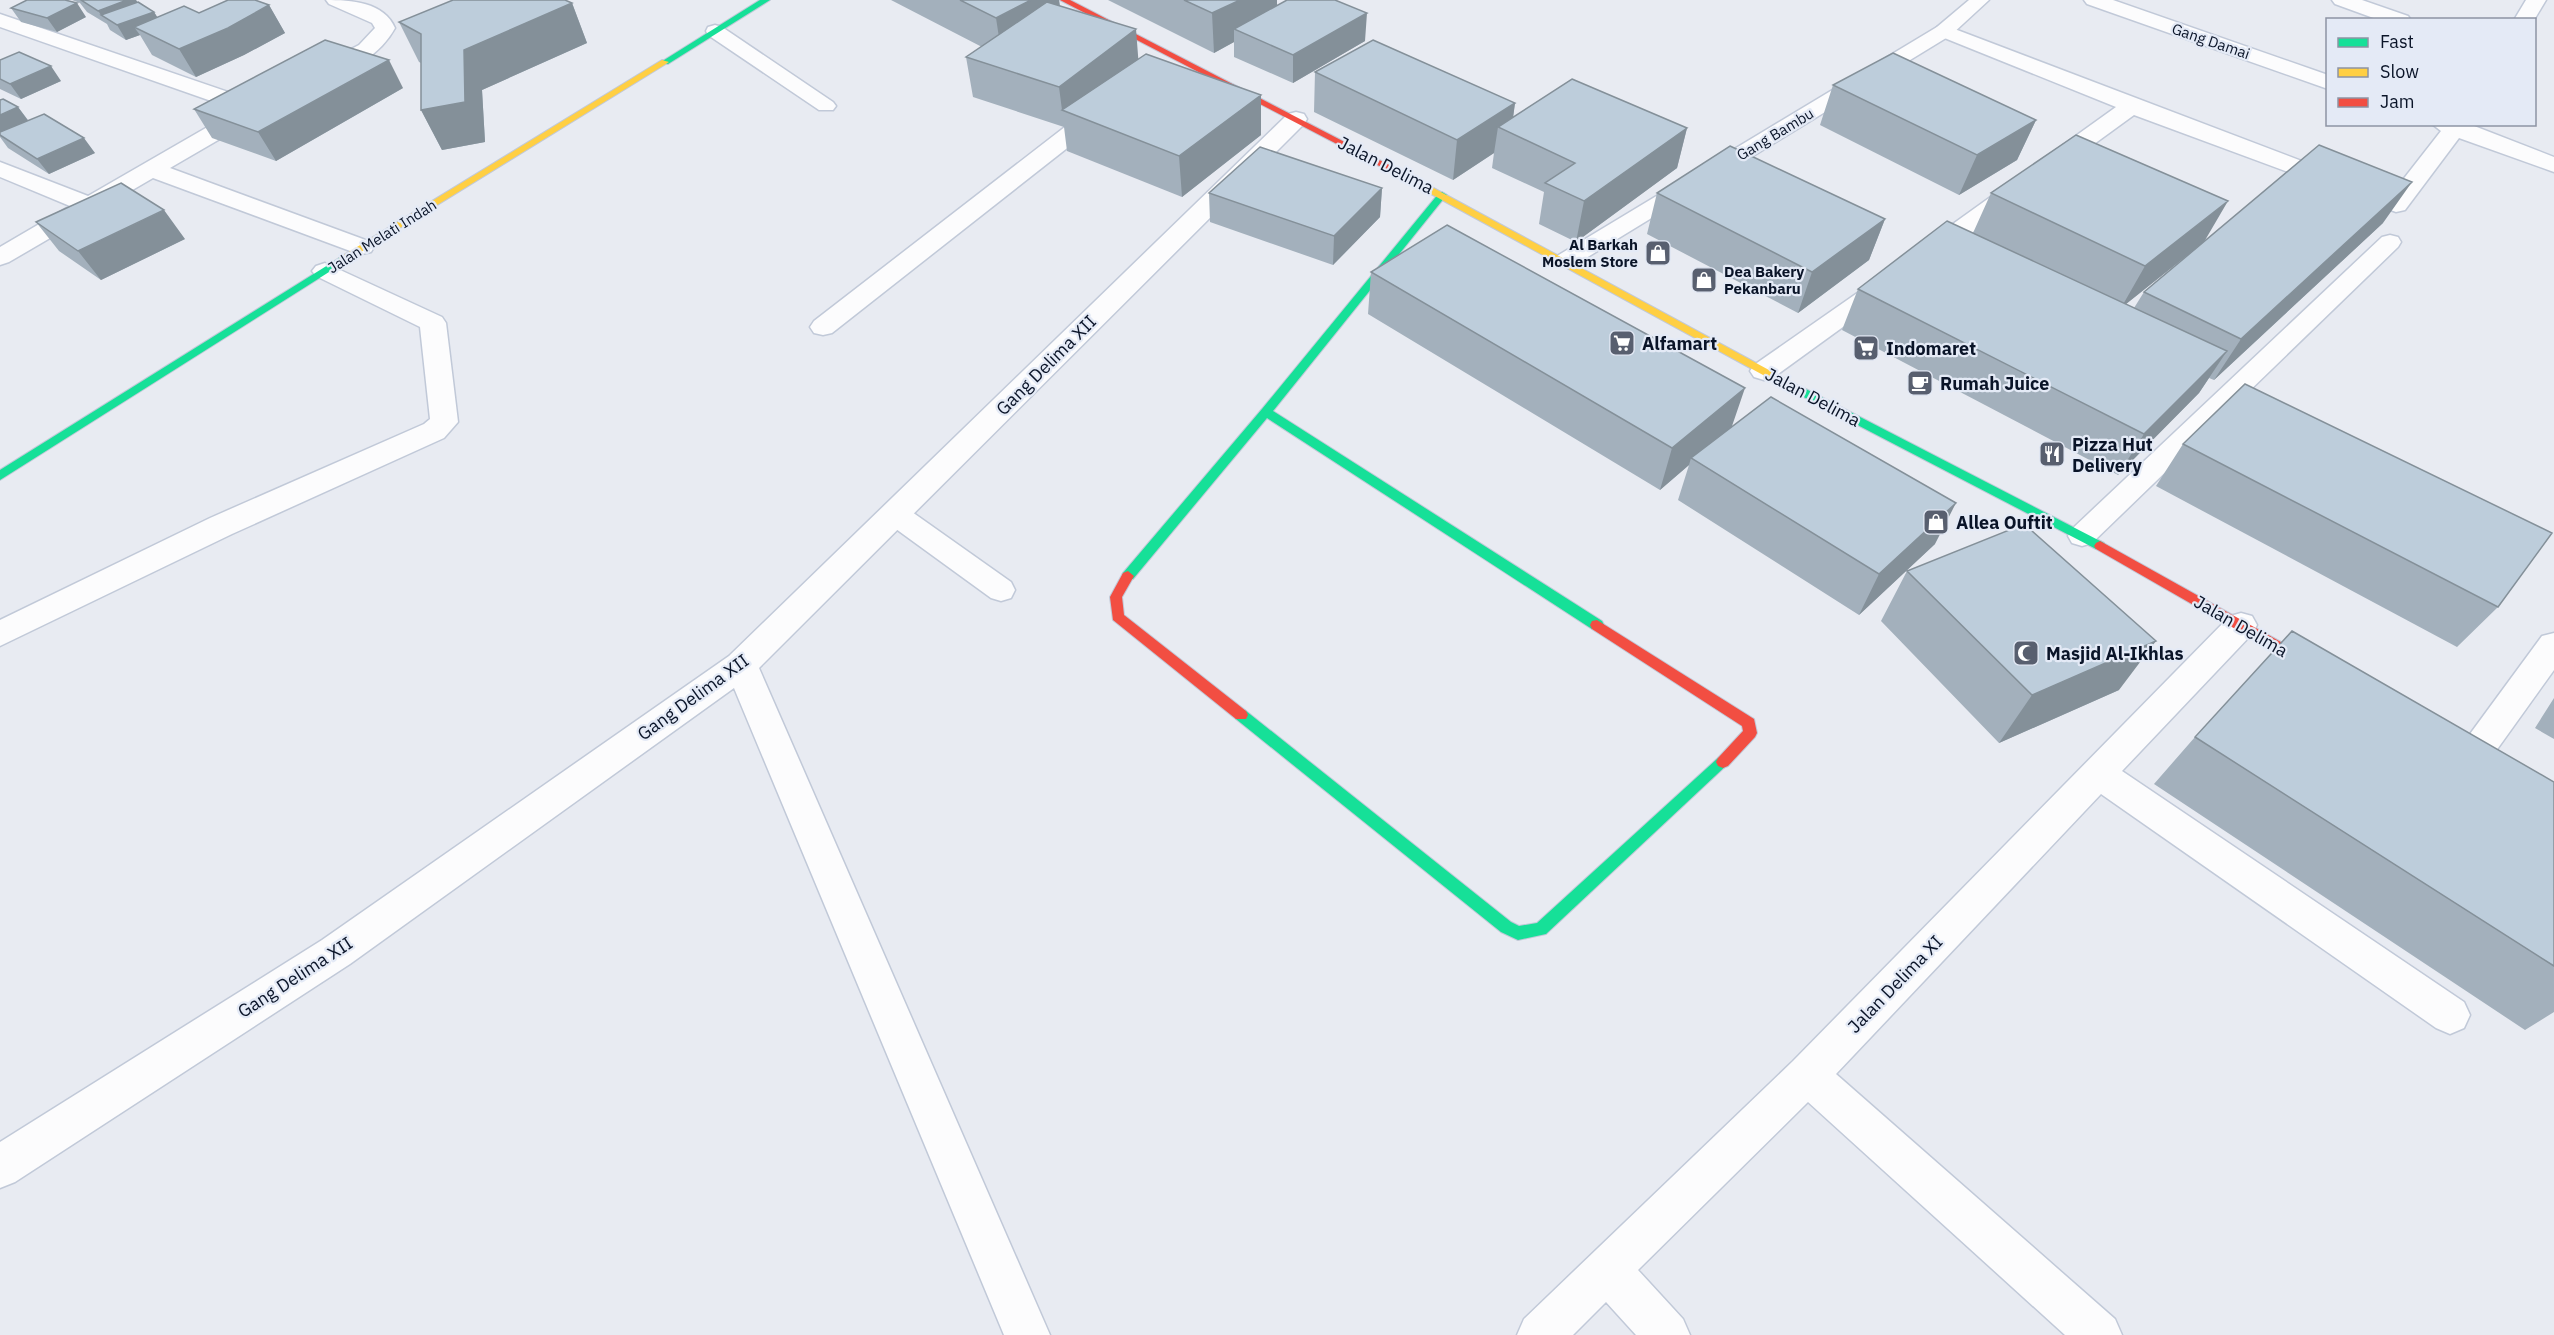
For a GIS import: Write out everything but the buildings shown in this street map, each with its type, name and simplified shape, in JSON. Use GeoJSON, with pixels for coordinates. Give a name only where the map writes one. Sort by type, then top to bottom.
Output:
{"type":"FeatureCollection","features":[{"type":"Feature","properties":{"kind":"main road","name":"Jalan Melati Indah"},"geometry":{"type":"LineString","coordinates":[[0,476],[362,248],[766,0]]}},
{"type":"Feature","properties":{"kind":"main road","name":"Jalan Delima"},"geometry":{"type":"LineString","coordinates":[[1064,0],[1442,195],[1764,371],[2082,536],[2331,677]]}},
{"type":"Feature","properties":{"kind":"main road"},"geometry":{"type":"LineString","coordinates":[[1266,412],[1749,723],[1750,733],[1743,744],[1540,929],[1518,933],[1506,927],[1118,617],[1116,597],[1129,574],[1266,412],[1442,195]]}},
{"type":"Feature","properties":{"kind":"street"},"geometry":{"type":"LineString","coordinates":[[306,81],[369,48],[382,37],[385,28],[381,19],[336,0]]}},
{"type":"Feature","properties":{"kind":"street","name":"Gang Damai"},"geometry":{"type":"LineString","coordinates":[[2094,0],[2326,82]]}},
{"type":"Feature","properties":{"kind":"street"},"geometry":{"type":"LineString","coordinates":[[2342,0],[2395,18]]}},
{"type":"Feature","properties":{"kind":"street"},"geometry":{"type":"LineString","coordinates":[[2525,18],[2536,0]]}},
{"type":"Feature","properties":{"kind":"street"},"geometry":{"type":"LineString","coordinates":[[0,20],[19,9]]}},
{"type":"Feature","properties":{"kind":"street"},"geometry":{"type":"LineString","coordinates":[[0,20],[255,110]]}},
{"type":"Feature","properties":{"kind":"street"},"geometry":{"type":"LineString","coordinates":[[1944,30],[2132,106],[2396,205],[2452,126],[2554,165]]}},
{"type":"Feature","properties":{"kind":"street"},"geometry":{"type":"LineString","coordinates":[[1152,71],[1170,56]]}},
{"type":"Feature","properties":{"kind":"street"},"geometry":{"type":"LineString","coordinates":[[0,256],[275,98]]}},
{"type":"Feature","properties":{"kind":"street"},"geometry":{"type":"LineString","coordinates":[[824,327],[1114,100]]}},
{"type":"Feature","properties":{"kind":"street"},"geometry":{"type":"LineString","coordinates":[[1764,371],[2132,106]]}},
{"type":"Feature","properties":{"kind":"street","name":"Gang Delima XII"},"geometry":{"type":"LineString","coordinates":[[0,1167],[336,952],[741,665],[1296,119]]}},
{"type":"Feature","properties":{"kind":"street"},"geometry":{"type":"LineString","coordinates":[[0,169],[89,205]]}},
{"type":"Feature","properties":{"kind":"street"},"geometry":{"type":"LineString","coordinates":[[153,170],[362,248]]}},
{"type":"Feature","properties":{"kind":"street"},"geometry":{"type":"LineString","coordinates":[[0,634],[221,526],[434,431],[444,422],[433,323],[325,271]]}},
{"type":"Feature","properties":{"kind":"street","name":"Jalan Delima XI"},"geometry":{"type":"LineString","coordinates":[[1540,1335],[1807,1075],[2241,625]]}},
{"type":"Feature","properties":{"kind":"street"},"geometry":{"type":"LineString","coordinates":[[2471,759],[2554,645]]}},
{"type":"Feature","properties":{"kind":"street"},"geometry":{"type":"LineString","coordinates":[[741,665],[1028,1335]]}},
{"type":"Feature","properties":{"kind":"street"},"geometry":{"type":"LineString","coordinates":[[2098,773],[2450,1015]]}},
{"type":"Feature","properties":{"kind":"street"},"geometry":{"type":"LineString","coordinates":[[1807,1075],[2099,1335]]}},
{"type":"Feature","properties":{"kind":"street"},"geometry":{"type":"LineString","coordinates":[[1607,1269],[1667,1335]]}},
{"type":"Feature","properties":{"kind":"lane","name":"Gang Bambu"},"geometry":{"type":"LineString","coordinates":[[1565,261],[1944,30],[1980,0]]}},
{"type":"Feature","properties":{"kind":"lane"},"geometry":{"type":"LineString","coordinates":[[715,32],[826,106]]}},
{"type":"Feature","properties":{"kind":"lane"},"geometry":{"type":"LineString","coordinates":[[2082,536],[2390,242]]}},
{"type":"Feature","properties":{"kind":"lane"},"geometry":{"type":"LineString","coordinates":[[895,514],[1001,590]]}},
{"type":"Feature","properties":{"kind":"traffic: fast"},"geometry":{"type":"LineString","coordinates":[[665,62],[766,0]]}},
{"type":"Feature","properties":{"kind":"traffic: fast"},"geometry":{"type":"LineString","coordinates":[[1128,576],[1266,412],[1442,195]]}},
{"type":"Feature","properties":{"kind":"traffic: fast"},"geometry":{"type":"LineString","coordinates":[[0,476],[344,258]]}},
{"type":"Feature","properties":{"kind":"traffic: fast"},"geometry":{"type":"LineString","coordinates":[[1800,390],[2100,546]]}},
{"type":"Feature","properties":{"kind":"traffic: fast"},"geometry":{"type":"LineString","coordinates":[[1266,412],[1597,625]]}},
{"type":"Feature","properties":{"kind":"traffic: fast"},"geometry":{"type":"LineString","coordinates":[[1241,715],[1506,927],[1518,933],[1541,929],[1723,762]]}},
{"type":"Feature","properties":{"kind":"traffic: slow"},"geometry":{"type":"LineString","coordinates":[[344,258],[665,62]]}},
{"type":"Feature","properties":{"kind":"traffic: slow"},"geometry":{"type":"LineString","coordinates":[[1390,168],[1800,390]]}},
{"type":"Feature","properties":{"kind":"traffic: jam"},"geometry":{"type":"LineString","coordinates":[[1064,0],[1390,168]]}},
{"type":"Feature","properties":{"kind":"traffic: jam"},"geometry":{"type":"LineString","coordinates":[[2100,546],[2317,669]]}},
{"type":"Feature","properties":{"kind":"traffic: jam"},"geometry":{"type":"LineString","coordinates":[[1128,576],[1116,597],[1118,617],[1241,715]]}},
{"type":"Feature","properties":{"kind":"traffic: jam"},"geometry":{"type":"LineString","coordinates":[[1597,625],[1749,723],[1750,733],[1723,762]]}},
{"type":"Feature","properties":{"kind":"place","name":"Al Barkah Moslem Store"},"geometry":{"type":"Point","coordinates":[1658,253]}},
{"type":"Feature","properties":{"kind":"place","name":"Dea Bakery Pekanbaru"},"geometry":{"type":"Point","coordinates":[1704,280]}},
{"type":"Feature","properties":{"kind":"place","name":"Alfamart"},"geometry":{"type":"Point","coordinates":[1622,343]}},
{"type":"Feature","properties":{"kind":"place","name":"Indomaret"},"geometry":{"type":"Point","coordinates":[1866,348]}},
{"type":"Feature","properties":{"kind":"place","name":"Rumah Juice"},"geometry":{"type":"Point","coordinates":[1920,383]}},
{"type":"Feature","properties":{"kind":"place","name":"Pizza Hut Delivery"},"geometry":{"type":"Point","coordinates":[2052,454]}},
{"type":"Feature","properties":{"kind":"place","name":"Allea Ouftit"},"geometry":{"type":"Point","coordinates":[1936,522]}},
{"type":"Feature","properties":{"kind":"place","name":"Masjid Al-Ikhlas"},"geometry":{"type":"Point","coordinates":[2026,653]}}]}
